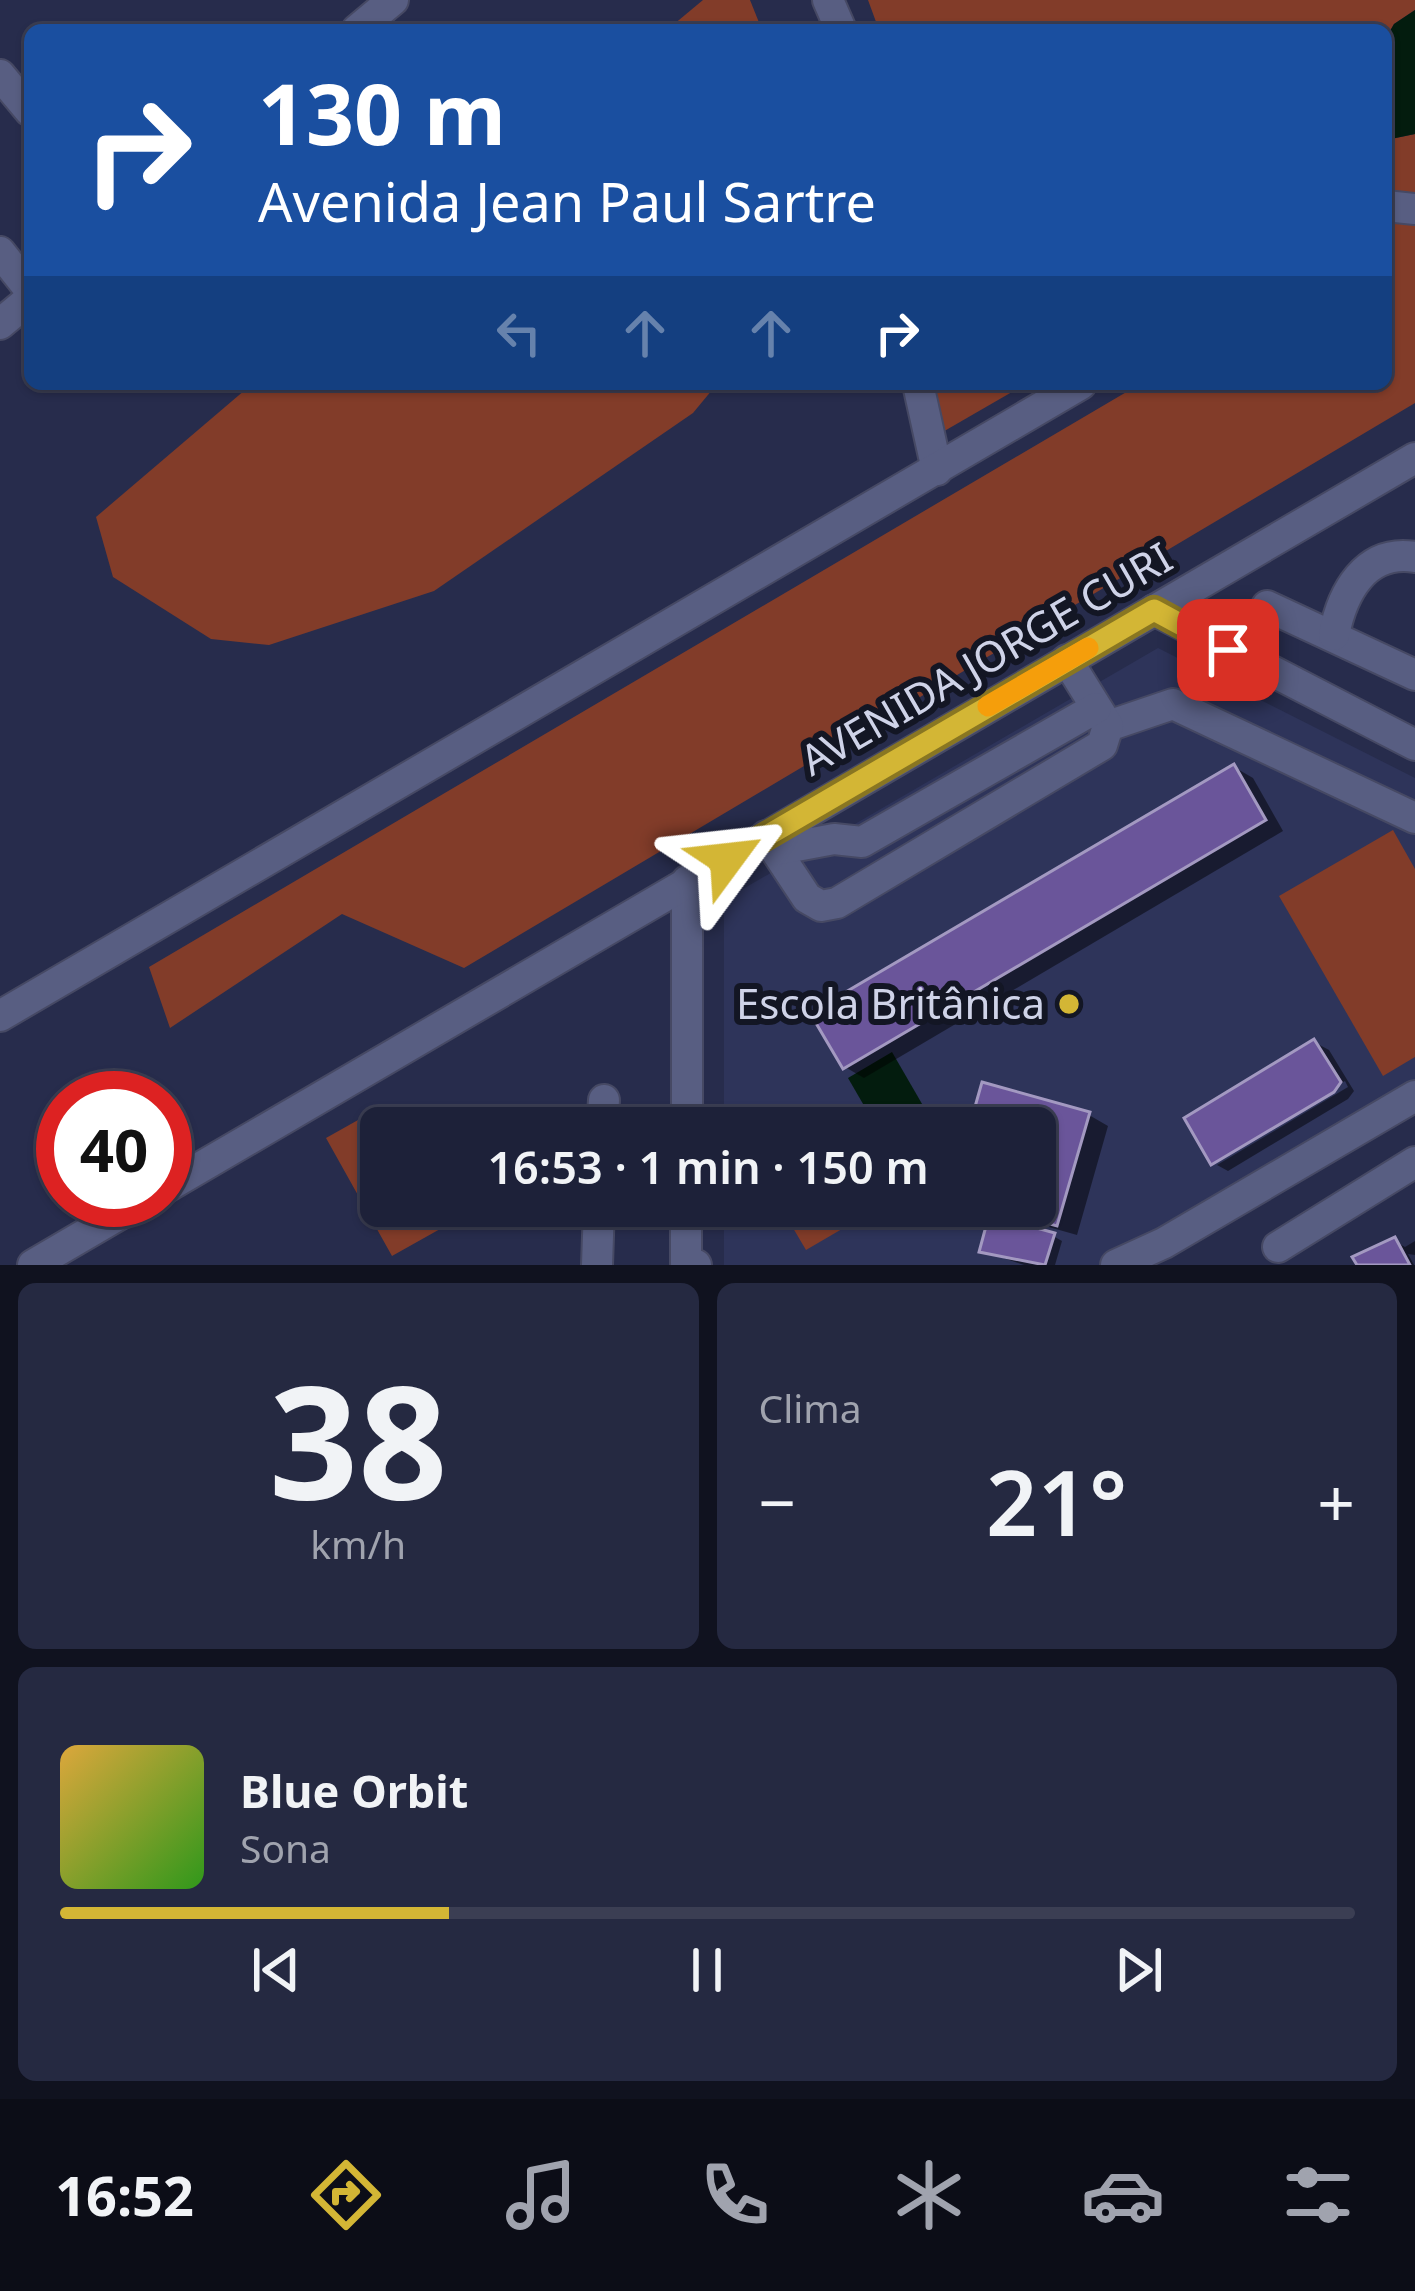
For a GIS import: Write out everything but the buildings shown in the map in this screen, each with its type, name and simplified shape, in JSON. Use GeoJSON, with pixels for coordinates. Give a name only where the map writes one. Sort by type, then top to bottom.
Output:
{"type":"FeatureCollection","features":[{"type":"Feature","properties":{"kind":"street"},"geometry":{"type":"LineString","coordinates":[[364,24],[393,0]]}},
{"type":"Feature","properties":{"kind":"street"},"geometry":{"type":"LineString","coordinates":[[0,75],[24,104]]}},
{"type":"Feature","properties":{"kind":"street"},"geometry":{"type":"LineString","coordinates":[[0,252],[24,282]]}},
{"type":"Feature","properties":{"kind":"street"},"geometry":{"type":"LineString","coordinates":[[0,324],[24,304]]}},
{"type":"Feature","properties":{"kind":"street"},"geometry":{"type":"LineString","coordinates":[[919,390],[937,470]]}},
{"type":"Feature","properties":{"kind":"street"},"geometry":{"type":"LineString","coordinates":[[0,1016],[1071,390]]}},
{"type":"Feature","properties":{"kind":"street","name":"AVENIDA JORGE CURI"},"geometry":{"type":"LineString","coordinates":[[192,1172],[687,881],[771,843],[1067,660],[1415,458]]}},
{"type":"Feature","properties":{"kind":"street"},"geometry":{"type":"LineString","coordinates":[[1334,634],[1348,587],[1364,571],[1383,559],[1415,557]]}},
{"type":"Feature","properties":{"kind":"street"},"geometry":{"type":"LineString","coordinates":[[1267,606],[1415,675]]}},
{"type":"Feature","properties":{"kind":"street"},"geometry":{"type":"LineString","coordinates":[[1154,610],[1415,746]]}},
{"type":"Feature","properties":{"kind":"street"},"geometry":{"type":"LineString","coordinates":[[1067,660],[1102,717],[1102,745],[837,903],[821,906],[806,898],[771,843],[862,842],[1102,717],[1173,704],[1415,818]]}},
{"type":"Feature","properties":{"kind":"street"},"geometry":{"type":"LineString","coordinates":[[687,881],[687,1107]]}},
{"type":"Feature","properties":{"kind":"street"},"geometry":{"type":"LineString","coordinates":[[1116,1265],[1164,1244],[1415,1096]]}},
{"type":"Feature","properties":{"kind":"street"},"geometry":{"type":"LineString","coordinates":[[1278,1247],[1415,1162]]}},
{"type":"Feature","properties":{"kind":"street"},"geometry":{"type":"LineString","coordinates":[[33,1265],[98,1227]]}},
{"type":"Feature","properties":{"kind":"street"},"geometry":{"type":"LineString","coordinates":[[597,1265],[598,1227]]}},
{"type":"Feature","properties":{"kind":"street"},"geometry":{"type":"LineString","coordinates":[[688,1227],[691,1264]]}},
{"type":"Feature","properties":{"kind":"shaded area"},"geometry":{"type":"Polygon","coordinates":[[[703,0],[750,0],[760,24],[674,24],[703,0]]]}},
{"type":"Feature","properties":{"kind":"shaded area"},"geometry":{"type":"Polygon","coordinates":[[[868,0],[1415,0],[1415,10],[1392,28],[877,24],[868,0]]]}},
{"type":"Feature","properties":{"kind":"shaded area"},"geometry":{"type":"Polygon","coordinates":[[[1415,10],[1415,134],[1392,139],[1392,28],[1415,10]]]}},
{"type":"Feature","properties":{"kind":"shaded area"},"geometry":{"type":"Polygon","coordinates":[[[1415,134],[1415,403],[464,968],[342,914],[170,1028],[149,967],[1130,390],[1392,390],[1392,139],[1415,134]]]}},
{"type":"Feature","properties":{"kind":"shaded area"},"geometry":{"type":"Polygon","coordinates":[[[245,390],[712,390],[693,413],[434,591],[269,645],[211,639],[113,577],[96,517],[245,390]]]}},
{"type":"Feature","properties":{"kind":"shaded area"},"geometry":{"type":"Polygon","coordinates":[[[931,390],[1016,390],[934,437],[931,390]]]}},
{"type":"Feature","properties":{"kind":"shaded area","name":"Escola Britânica"},"geometry":{"type":"Polygon","coordinates":[[[1158,648],[1415,778],[1415,1107],[1139,1265],[724,1265],[724,1227],[1056,1227],[1056,1107],[724,1107],[724,900],[1158,648]]]}},
{"type":"Feature","properties":{"kind":"shaded area"},"geometry":{"type":"Polygon","coordinates":[[[1393,830],[1415,869],[1415,1057],[1383,1076],[1279,896],[1393,830]]]}},
{"type":"Feature","properties":{"kind":"shaded area"},"geometry":{"type":"Polygon","coordinates":[[[892,1052],[924,1107],[865,1107],[848,1078],[892,1052]]]}},
{"type":"Feature","properties":{"kind":"shaded area"},"geometry":{"type":"Polygon","coordinates":[[[360,1119],[360,1199],[326,1138],[360,1119]]]}},
{"type":"Feature","properties":{"kind":"shaded area"},"geometry":{"type":"Polygon","coordinates":[[[376,1227],[444,1227],[392,1256],[376,1227]]]}},
{"type":"Feature","properties":{"kind":"shaded area"},"geometry":{"type":"Polygon","coordinates":[[[792,1227],[845,1227],[806,1250],[792,1227]]]}},
{"type":"Feature","properties":{"kind":"slow traffic"},"geometry":{"type":"LineString","coordinates":[[988,706],[1088,648]]}},
{"type":"Feature","properties":{"kind":"place","name":"Escola Britânica"},"geometry":{"type":"Point","coordinates":[1069,1004]}},
{"type":"Feature","properties":{"kind":"route"},"geometry":{"type":"LineString","coordinates":[[727,859],[1154,610],[1228,650]]}}]}
